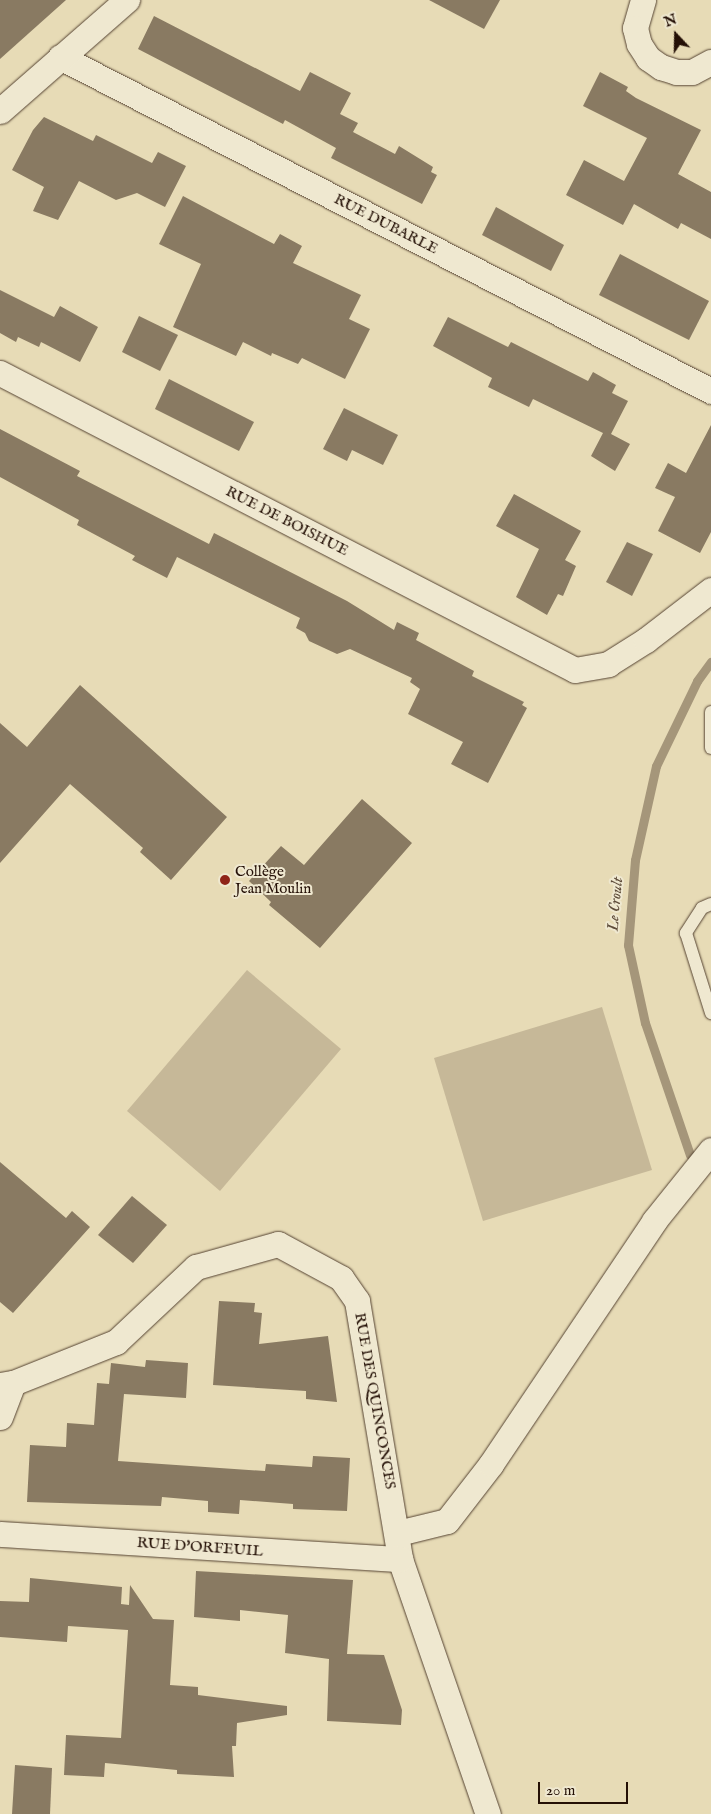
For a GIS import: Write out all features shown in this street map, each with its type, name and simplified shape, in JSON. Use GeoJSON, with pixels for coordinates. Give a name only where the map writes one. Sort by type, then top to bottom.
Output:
{"type":"FeatureCollection","features":[{"type":"Feature","properties":{"kind":"street"},"geometry":{"type":"LineString","coordinates":[[0,111],[127,0]]}},
{"type":"Feature","properties":{"kind":"street"},"geometry":{"type":"LineString","coordinates":[[643,0],[635,28],[639,44],[648,58],[661,67],[676,72],[692,72],[711,62]]}},
{"type":"Feature","properties":{"kind":"street","name":"RUE DUBARLE"},"geometry":{"type":"LineString","coordinates":[[60,57],[711,391]]}},
{"type":"Feature","properties":{"kind":"street","name":"RUE DE BOISHUE"},"geometry":{"type":"LineString","coordinates":[[0,373],[575,670],[608,664],[646,640],[711,590]]}},
{"type":"Feature","properties":{"kind":"street"},"geometry":{"type":"LineString","coordinates":[[398,1533],[447,1521],[491,1464],[654,1221],[711,1150]]}},
{"type":"Feature","properties":{"kind":"street","name":"RUE DES QUINCONCES"},"geometry":{"type":"LineString","coordinates":[[7,1384],[116,1342],[196,1267],[278,1244],[342,1278],[357,1301],[398,1533],[400,1560],[488,1814]]}},
{"type":"Feature","properties":{"kind":"street"},"geometry":{"type":"LineString","coordinates":[[0,1417],[7,1384]]}},
{"type":"Feature","properties":{"kind":"street","name":"RUE D'ORFEUIL"},"geometry":{"type":"LineString","coordinates":[[0,1534],[400,1560]]}},
{"type":"Feature","properties":{"kind":"lane"},"geometry":{"type":"LineString","coordinates":[[711,712],[711,748]]}},
{"type":"Feature","properties":{"kind":"lane"},"geometry":{"type":"LineString","coordinates":[[711,904],[702,908],[686,933],[711,1013]]}},
{"type":"Feature","properties":{"kind":"shaded area"},"geometry":{"type":"Polygon","coordinates":[[[247,970],[341,1049],[220,1191],[127,1111],[247,970]]]}},
{"type":"Feature","properties":{"kind":"shaded area"},"geometry":{"type":"Polygon","coordinates":[[[602,1007],[652,1170],[483,1221],[434,1058],[602,1007]]]}},
{"type":"Feature","properties":{"kind":"building"},"geometry":{"type":"Polygon","coordinates":[[[0,0],[66,0],[0,59],[0,0]]]}},
{"type":"Feature","properties":{"kind":"building"},"geometry":{"type":"Polygon","coordinates":[[[429,0],[500,0],[484,29],[429,0]]]}},
{"type":"Feature","properties":{"kind":"building"},"geometry":{"type":"Polygon","coordinates":[[[154,16],[300,91],[310,72],[351,93],[340,114],[358,123],[353,132],[395,154],[399,146],[433,167],[431,172],[437,175],[422,204],[331,158],[336,148],[285,120],[283,124],[138,49],[154,16]]]}},
{"type":"Feature","properties":{"kind":"building"},"geometry":{"type":"Polygon","coordinates":[[[600,72],[628,87],[626,91],[636,98],[701,130],[678,174],[711,192],[711,239],[681,223],[678,229],[634,204],[623,225],[566,195],[584,160],[624,181],[647,138],[583,106],[600,72]]]}},
{"type":"Feature","properties":{"kind":"building"},"geometry":{"type":"Polygon","coordinates":[[[44,117],[93,141],[96,135],[152,163],[158,152],[186,166],[165,207],[137,193],[116,200],[79,181],[58,220],[33,211],[44,187],[12,170],[33,130],[44,117]]]}},
{"type":"Feature","properties":{"kind":"building"},"geometry":{"type":"Polygon","coordinates":[[[183,196],[274,244],[280,234],[302,246],[293,263],[361,295],[349,319],[370,329],[345,379],[302,358],[298,364],[272,353],[271,356],[243,342],[236,356],[173,327],[201,264],[159,244],[183,196]]]}},
{"type":"Feature","properties":{"kind":"building"},"geometry":{"type":"Polygon","coordinates":[[[496,207],[564,245],[551,271],[482,235],[496,207]]]}},
{"type":"Feature","properties":{"kind":"building"},"geometry":{"type":"Polygon","coordinates":[[[620,254],[709,301],[689,340],[599,295],[620,254]]]}},
{"type":"Feature","properties":{"kind":"building"},"geometry":{"type":"Polygon","coordinates":[[[0,290],[54,317],[60,306],[98,327],[80,362],[41,342],[39,347],[18,337],[16,342],[0,333],[0,290]]]}},
{"type":"Feature","properties":{"kind":"building"},"geometry":{"type":"Polygon","coordinates":[[[139,316],[178,335],[160,371],[122,352],[139,316]]]}},
{"type":"Feature","properties":{"kind":"building"},"geometry":{"type":"Polygon","coordinates":[[[448,317],[508,347],[511,342],[588,381],[593,372],[616,385],[612,393],[628,401],[611,434],[630,444],[615,471],[591,456],[603,433],[533,399],[529,407],[488,387],[492,378],[433,346],[448,317]]]}},
{"type":"Feature","properties":{"kind":"building"},"geometry":{"type":"Polygon","coordinates":[[[169,379],[254,422],[239,451],[155,409],[169,379]]]}},
{"type":"Feature","properties":{"kind":"building"},"geometry":{"type":"Polygon","coordinates":[[[344,408],[398,435],[383,465],[352,450],[347,461],[323,449],[344,408]]]}},
{"type":"Feature","properties":{"kind":"building"},"geometry":{"type":"Polygon","coordinates":[[[711,425],[711,532],[700,553],[658,531],[675,497],[655,488],[668,463],[686,473],[711,425]]]}},
{"type":"Feature","properties":{"kind":"building"},"geometry":{"type":"Polygon","coordinates":[[[0,429],[80,471],[77,476],[209,544],[214,533],[347,601],[394,630],[397,622],[419,633],[416,640],[474,671],[472,676],[524,702],[522,705],[527,708],[488,783],[451,764],[463,742],[408,714],[420,689],[410,682],[412,678],[350,649],[337,654],[309,641],[305,633],[296,628],[300,618],[177,557],[167,578],[132,560],[135,556],[77,525],[79,520],[0,477],[0,429]]]}},
{"type":"Feature","properties":{"kind":"building"},"geometry":{"type":"Polygon","coordinates":[[[514,494],[581,531],[565,560],[576,566],[563,596],[558,594],[547,615],[516,597],[539,549],[496,526],[514,494]]]}},
{"type":"Feature","properties":{"kind":"building"},"geometry":{"type":"Polygon","coordinates":[[[627,542],[653,554],[632,596],[606,582],[627,542]]]}},
{"type":"Feature","properties":{"kind":"building"},"geometry":{"type":"Polygon","coordinates":[[[80,685],[227,817],[171,880],[140,852],[143,848],[70,784],[0,863],[0,723],[27,747],[80,685]]]}},
{"type":"Feature","properties":{"kind":"building"},"geometry":{"type":"Polygon","coordinates":[[[362,799],[412,843],[320,948],[269,905],[271,902],[249,881],[281,846],[304,865],[362,799]]]}},
{"type":"Feature","properties":{"kind":"building"},"geometry":{"type":"Polygon","coordinates":[[[0,1162],[66,1218],[72,1211],[90,1227],[13,1313],[0,1302],[0,1162]]]}},
{"type":"Feature","properties":{"kind":"building"},"geometry":{"type":"Polygon","coordinates":[[[132,1196],[167,1225],[133,1263],[98,1235],[132,1196]]]}},
{"type":"Feature","properties":{"kind":"building"},"geometry":{"type":"Polygon","coordinates":[[[219,1301],[255,1303],[254,1312],[262,1313],[259,1344],[328,1336],[337,1402],[306,1399],[306,1391],[213,1385],[219,1301]]]}},
{"type":"Feature","properties":{"kind":"building"},"geometry":{"type":"Polygon","coordinates":[[[146,1360],[188,1363],[186,1398],[124,1394],[118,1461],[265,1471],[266,1464],[312,1467],[313,1456],[350,1458],[347,1511],[293,1509],[293,1504],[240,1500],[239,1514],[208,1512],[208,1501],[162,1497],[161,1506],[27,1502],[30,1445],[66,1447],[67,1423],[94,1425],[97,1383],[109,1384],[111,1363],[145,1367],[146,1360]]]}},
{"type":"Feature","properties":{"kind":"building"},"geometry":{"type":"Polygon","coordinates":[[[196,1571],[353,1580],[347,1654],[384,1655],[402,1710],[401,1725],[327,1721],[329,1659],[285,1653],[288,1615],[240,1610],[240,1621],[194,1617],[196,1571]]]}},
{"type":"Feature","properties":{"kind":"building"},"geometry":{"type":"Polygon","coordinates":[[[30,1578],[122,1587],[121,1604],[129,1605],[130,1585],[153,1619],[174,1620],[170,1685],[198,1687],[198,1695],[287,1706],[287,1715],[237,1723],[236,1746],[232,1746],[234,1777],[177,1774],[177,1770],[105,1763],[104,1777],[64,1775],[66,1735],[121,1738],[128,1630],[68,1626],[67,1642],[0,1637],[0,1601],[29,1602],[30,1578]]]}},
{"type":"Feature","properties":{"kind":"building"},"geometry":{"type":"Polygon","coordinates":[[[15,1765],[52,1768],[50,1814],[12,1814],[15,1765]]]}},
{"type":"Feature","properties":{"kind":"waterway","name":"Le Croult"},"geometry":{"type":"LineString","coordinates":[[690,1155],[645,1023],[628,945],[635,860],[656,766],[697,681],[711,662]]}},
{"type":"Feature","properties":{"kind":"place","name":"Collège Jean Moulin"},"geometry":{"type":"Point","coordinates":[225,880]}}]}
